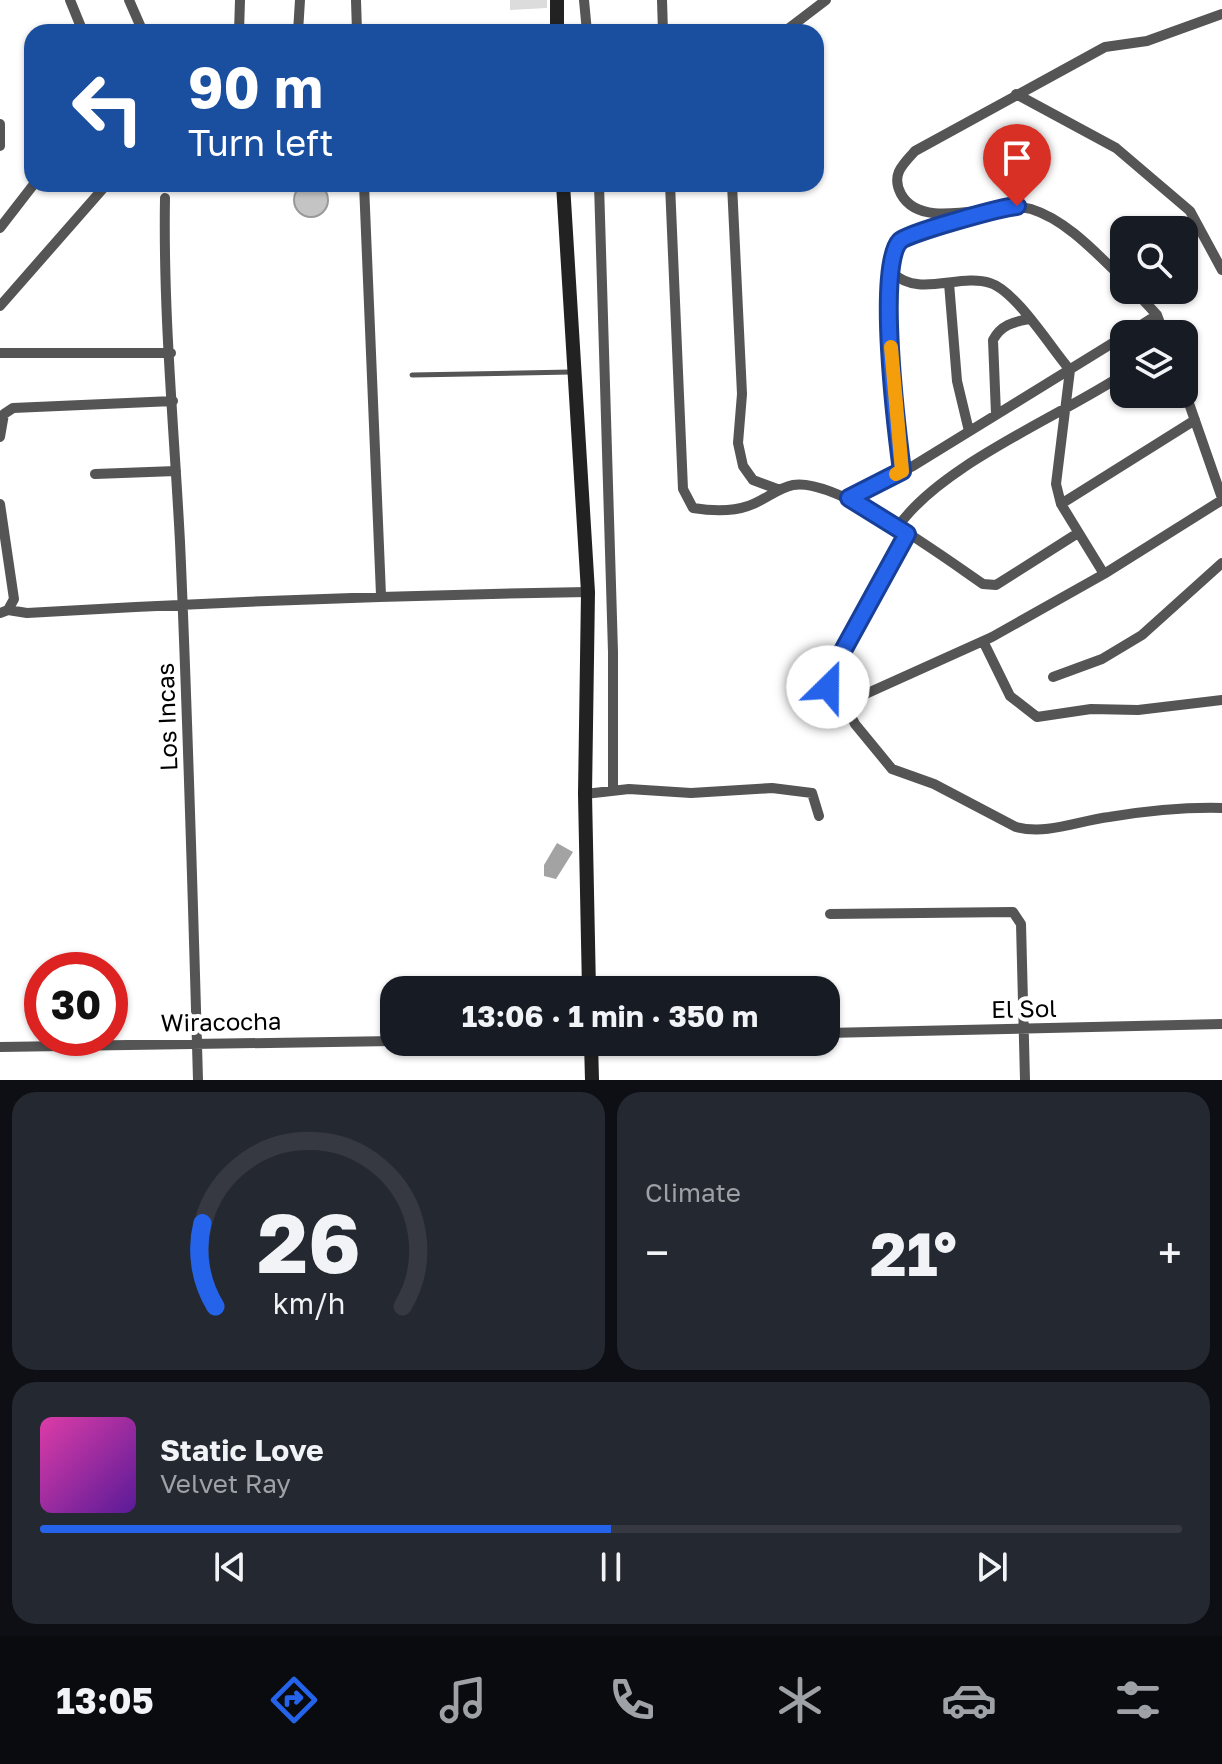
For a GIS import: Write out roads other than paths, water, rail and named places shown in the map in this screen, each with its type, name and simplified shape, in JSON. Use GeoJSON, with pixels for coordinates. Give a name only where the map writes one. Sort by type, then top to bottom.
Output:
{"type":"FeatureCollection","features":[{"type":"Feature","properties":{"kind":"street"},"geometry":{"type":"LineString","coordinates":[[70,0],[80,24]]}},
{"type":"Feature","properties":{"kind":"street"},"geometry":{"type":"LineString","coordinates":[[129,0],[140,24]]}},
{"type":"Feature","properties":{"kind":"street"},"geometry":{"type":"LineString","coordinates":[[239,24],[240,0]]}},
{"type":"Feature","properties":{"kind":"street"},"geometry":{"type":"LineString","coordinates":[[298,24],[300,0]]}},
{"type":"Feature","properties":{"kind":"street"},"geometry":{"type":"LineString","coordinates":[[356,0],[357,24]]}},
{"type":"Feature","properties":{"kind":"street"},"geometry":{"type":"LineString","coordinates":[[557,0],[557,24]]}},
{"type":"Feature","properties":{"kind":"street"},"geometry":{"type":"LineString","coordinates":[[584,0],[586,24]]}},
{"type":"Feature","properties":{"kind":"street"},"geometry":{"type":"LineString","coordinates":[[662,0],[663,24]]}},
{"type":"Feature","properties":{"kind":"street"},"geometry":{"type":"LineString","coordinates":[[794,24],[826,0]]}},
{"type":"Feature","properties":{"kind":"street"},"geometry":{"type":"LineString","coordinates":[[973,214],[944,214],[904,199],[896,183],[898,171],[915,151],[1105,47],[1147,41],[1222,14]]}},
{"type":"Feature","properties":{"kind":"street"},"geometry":{"type":"LineString","coordinates":[[1016,94],[1127,157],[1190,211],[1222,270]]}},
{"type":"Feature","properties":{"kind":"street"},"geometry":{"type":"LineString","coordinates":[[0,124],[0,146]]}},
{"type":"Feature","properties":{"kind":"street"},"geometry":{"type":"LineString","coordinates":[[0,228],[28,192]]}},
{"type":"Feature","properties":{"kind":"street"},"geometry":{"type":"LineString","coordinates":[[1,302],[100,192]]}},
{"type":"Feature","properties":{"kind":"street"},"geometry":{"type":"LineString","coordinates":[[364,192],[381,595]]}},
{"type":"Feature","properties":{"kind":"street"},"geometry":{"type":"LineString","coordinates":[[564,192],[588,592],[585,794],[589,976]]}},
{"type":"Feature","properties":{"kind":"street"},"geometry":{"type":"LineString","coordinates":[[599,192],[613,652],[613,790]]}},
{"type":"Feature","properties":{"kind":"street"},"geometry":{"type":"LineString","coordinates":[[670,192],[686,500],[693,508],[715,511],[749,506],[780,490],[812,484],[849,498],[983,584],[996,585],[1078,533]]}},
{"type":"Feature","properties":{"kind":"street"},"geometry":{"type":"LineString","coordinates":[[732,192],[742,394],[738,443],[743,466],[753,480],[780,490]]}},
{"type":"Feature","properties":{"kind":"street","name":"Los Incas"},"geometry":{"type":"LineString","coordinates":[[165,198],[164,303],[171,353],[183,607],[198,1080]]}},
{"type":"Feature","properties":{"kind":"street"},"geometry":{"type":"LineString","coordinates":[[902,471],[895,417],[888,297],[888,284],[899,241],[973,214],[1017,206],[1034,210],[1084,241],[1110,266]]}},
{"type":"Feature","properties":{"kind":"street"},"geometry":{"type":"LineString","coordinates":[[893,273],[913,283],[989,282],[1005,292],[1070,370],[1068,406],[1056,484],[1061,504],[1104,574]]}},
{"type":"Feature","properties":{"kind":"street"},"geometry":{"type":"LineString","coordinates":[[949,283],[957,381],[969,431]]}},
{"type":"Feature","properties":{"kind":"street"},"geometry":{"type":"LineString","coordinates":[[1147,304],[1159,320]]}},
{"type":"Feature","properties":{"kind":"street"},"geometry":{"type":"LineString","coordinates":[[1149,320],[1157,315]]}},
{"type":"Feature","properties":{"kind":"street"},"geometry":{"type":"LineString","coordinates":[[996,414],[993,340],[998,331],[1012,322],[1029,319]]}},
{"type":"Feature","properties":{"kind":"street"},"geometry":{"type":"LineString","coordinates":[[849,498],[902,471],[1110,345]]}},
{"type":"Feature","properties":{"kind":"street"},"geometry":{"type":"LineString","coordinates":[[0,353],[171,353]]}},
{"type":"Feature","properties":{"kind":"street"},"geometry":{"type":"LineString","coordinates":[[1110,382],[924,498],[902,531],[840,656],[828,687],[838,699],[850,701],[983,641],[1104,574],[1222,499],[1191,408]]}},
{"type":"Feature","properties":{"kind":"street"},"geometry":{"type":"LineString","coordinates":[[0,437],[4,414],[13,408],[173,401]]}},
{"type":"Feature","properties":{"kind":"street"},"geometry":{"type":"LineString","coordinates":[[1061,504],[1195,420]]}},
{"type":"Feature","properties":{"kind":"street"},"geometry":{"type":"LineString","coordinates":[[95,474],[176,471]]}},
{"type":"Feature","properties":{"kind":"street"},"geometry":{"type":"LineString","coordinates":[[0,504],[14,599],[4,612]]}},
{"type":"Feature","properties":{"kind":"street"},"geometry":{"type":"LineString","coordinates":[[1053,677],[1102,659],[1142,635],[1222,563]]}},
{"type":"Feature","properties":{"kind":"street"},"geometry":{"type":"LineString","coordinates":[[4,612],[183,607],[381,595],[588,592]]}},
{"type":"Feature","properties":{"kind":"street"},"geometry":{"type":"LineString","coordinates":[[983,641],[1010,696],[1037,717],[1091,709],[1138,710],[1222,700]]}},
{"type":"Feature","properties":{"kind":"street"},"geometry":{"type":"LineString","coordinates":[[843,700],[855,724],[892,769],[934,784],[1016,827],[1030,830],[1054,828],[1143,812],[1222,808]]}},
{"type":"Feature","properties":{"kind":"street"},"geometry":{"type":"LineString","coordinates":[[585,794],[652,789],[691,793],[772,788],[799,790],[812,793],[819,816]]}},
{"type":"Feature","properties":{"kind":"street"},"geometry":{"type":"LineString","coordinates":[[830,914],[1013,912],[1021,924],[1025,1080]]}},
{"type":"Feature","properties":{"kind":"street","name":"El Sol"},"geometry":{"type":"LineString","coordinates":[[840,1033],[1222,1024]]}},
{"type":"Feature","properties":{"kind":"street","name":"Wiracocha"},"geometry":{"type":"LineString","coordinates":[[0,1047],[380,1041]]}},
{"type":"Feature","properties":{"kind":"street"},"geometry":{"type":"LineString","coordinates":[[591,1056],[592,1080]]}},
{"type":"Feature","properties":{"kind":"lane"},"geometry":{"type":"LineString","coordinates":[[412,375],[575,372]]}}]}
